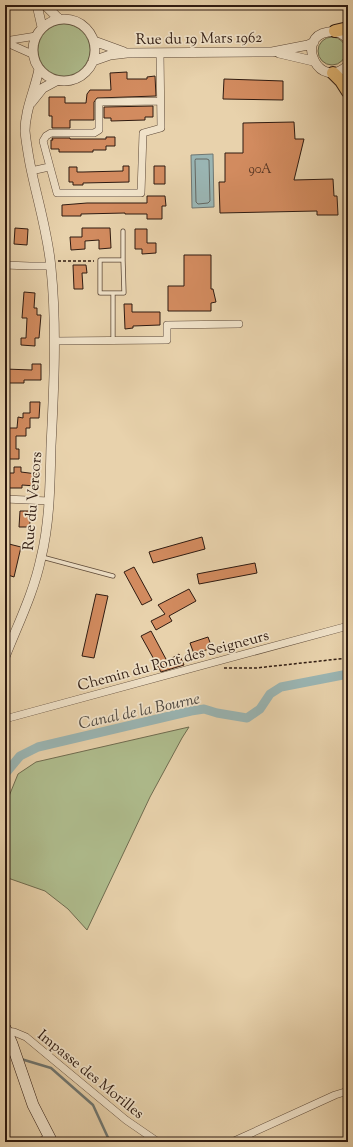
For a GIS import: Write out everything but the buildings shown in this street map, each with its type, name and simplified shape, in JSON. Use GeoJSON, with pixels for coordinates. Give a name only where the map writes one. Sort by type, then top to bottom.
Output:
{"type":"FeatureCollection","features":[{"type":"Feature","properties":{"kind":"highway"},"geometry":{"type":"LineString","coordinates":[[335,31],[348,28]]}},
{"type":"Feature","properties":{"kind":"highway"},"geometry":{"type":"LineString","coordinates":[[332,72],[341,81],[348,92]]}},
{"type":"Feature","properties":{"kind":"main road"},"geometry":{"type":"LineString","coordinates":[[6,1029],[47,1140]]}},
{"type":"Feature","properties":{"kind":"street"},"geometry":{"type":"LineString","coordinates":[[37,5],[42,28]]}},
{"type":"Feature","properties":{"kind":"street"},"geometry":{"type":"LineString","coordinates":[[45,5],[59,19]]}},
{"type":"Feature","properties":{"kind":"street"},"geometry":{"type":"LineString","coordinates":[[59,19],[74,20],[81,24],[91,34],[94,41],[95,54],[94,61],[85,74],[78,78],[63,82],[56,81],[44,74],[36,64],[32,54],[33,42],[42,28],[59,19]]}},
{"type":"Feature","properties":{"kind":"street"},"geometry":{"type":"LineString","coordinates":[[335,31],[344,35],[348,39]]}},
{"type":"Feature","properties":{"kind":"street","name":"Rue du 19 Mars 1962"},"geometry":{"type":"LineString","coordinates":[[272,52],[308,45],[314,42],[325,32],[335,31]]}},
{"type":"Feature","properties":{"kind":"street"},"geometry":{"type":"LineString","coordinates":[[5,41],[36,36]]}},
{"type":"Feature","properties":{"kind":"street"},"geometry":{"type":"LineString","coordinates":[[5,41],[32,54]]}},
{"type":"Feature","properties":{"kind":"street","name":"Rue du 19 Mars 1962"},"geometry":{"type":"LineString","coordinates":[[94,41],[127,53]]}},
{"type":"Feature","properties":{"kind":"street"},"geometry":{"type":"LineString","coordinates":[[313,61],[311,52],[314,42]]}},
{"type":"Feature","properties":{"kind":"street","name":"Rue du 19 Mars 1962"},"geometry":{"type":"LineString","coordinates":[[94,61],[110,55],[127,53],[272,52],[313,61],[323,71],[332,72]]}},
{"type":"Feature","properties":{"kind":"street"},"geometry":{"type":"LineString","coordinates":[[160,53],[161,128],[143,133],[141,192],[57,193],[43,141],[46,136],[52,133],[94,133],[99,130],[99,102],[160,101]]}},
{"type":"Feature","properties":{"kind":"street"},"geometry":{"type":"LineString","coordinates":[[332,72],[341,70],[348,65]]}},
{"type":"Feature","properties":{"kind":"street","name":"Rue du Vercors"},"geometry":{"type":"LineString","coordinates":[[5,657],[32,593],[42,557],[49,501],[54,298],[51,264],[25,132],[29,105],[39,69]]}},
{"type":"Feature","properties":{"kind":"street","name":"Rue du Vercors"},"geometry":{"type":"LineString","coordinates":[[29,105],[43,88],[56,81]]}},
{"type":"Feature","properties":{"kind":"street"},"geometry":{"type":"LineString","coordinates":[[32,171],[49,166]]}},
{"type":"Feature","properties":{"kind":"street"},"geometry":{"type":"LineString","coordinates":[[5,265],[30,266],[51,264]]}},
{"type":"Feature","properties":{"kind":"street"},"geometry":{"type":"LineString","coordinates":[[54,341],[167,340],[167,325],[239,324]]}},
{"type":"Feature","properties":{"kind":"street"},"geometry":{"type":"LineString","coordinates":[[5,499],[49,501]]}},
{"type":"Feature","properties":{"kind":"street","name":"Chemin du Pont des Seigneurs"},"geometry":{"type":"LineString","coordinates":[[5,719],[348,626]]}},
{"type":"Feature","properties":{"kind":"street","name":"Impasse des Morilles"},"geometry":{"type":"LineString","coordinates":[[6,1029],[26,1037],[126,1120],[158,1142]]}},
{"type":"Feature","properties":{"kind":"street"},"geometry":{"type":"LineString","coordinates":[[232,1142],[335,1095],[348,1091]]}},
{"type":"Feature","properties":{"kind":"lane"},"geometry":{"type":"LineString","coordinates":[[123,231],[124,293],[100,293],[100,260],[123,260]]}},
{"type":"Feature","properties":{"kind":"lane"},"geometry":{"type":"LineString","coordinates":[[113,293],[113,341]]}},
{"type":"Feature","properties":{"kind":"lane"},"geometry":{"type":"LineString","coordinates":[[42,557],[113,576]]}},
{"type":"Feature","properties":{"kind":"path"},"geometry":{"type":"LineString","coordinates":[[51,264],[100,260]]}},
{"type":"Feature","properties":{"kind":"path"},"geometry":{"type":"LineString","coordinates":[[218,668],[256,668],[348,658]]}},
{"type":"Feature","properties":{"kind":"green space"},"geometry":{"type":"Polygon","coordinates":[[[64,24],[74,26],[82,32],[88,40],[90,50],[88,60],[82,68],[74,74],[64,76],[54,74],[46,68],[40,60],[38,50],[40,40],[46,32],[54,26],[64,24]]]}},
{"type":"Feature","properties":{"kind":"green space"},"geometry":{"type":"Polygon","coordinates":[[[332,37],[342,41],[346,51],[342,61],[332,65],[322,61],[318,51],[322,41],[332,37]]]}},
{"type":"Feature","properties":{"kind":"green space"},"geometry":{"type":"Polygon","coordinates":[[[189,727],[150,797],[87,930],[68,909],[45,891],[5,877],[5,806],[18,774],[36,762],[189,727]]]}},
{"type":"Feature","properties":{"kind":"water"},"geometry":{"type":"Polygon","coordinates":[[[213,154],[214,207],[192,208],[191,155],[213,154]]]}},
{"type":"Feature","properties":{"kind":"waterway","name":"Canal de la Bourne"},"geometry":{"type":"LineString","coordinates":[[5,774],[20,756],[38,747],[204,709],[217,713],[247,718],[260,709],[270,694],[281,687],[348,674]]}},
{"type":"Feature","properties":{"kind":"waterway"},"geometry":{"type":"LineString","coordinates":[[5,1054],[13,1057]]}},
{"type":"Feature","properties":{"kind":"waterway"},"geometry":{"type":"LineString","coordinates":[[21,1059],[51,1068],[93,1105],[110,1142]]}}]}
